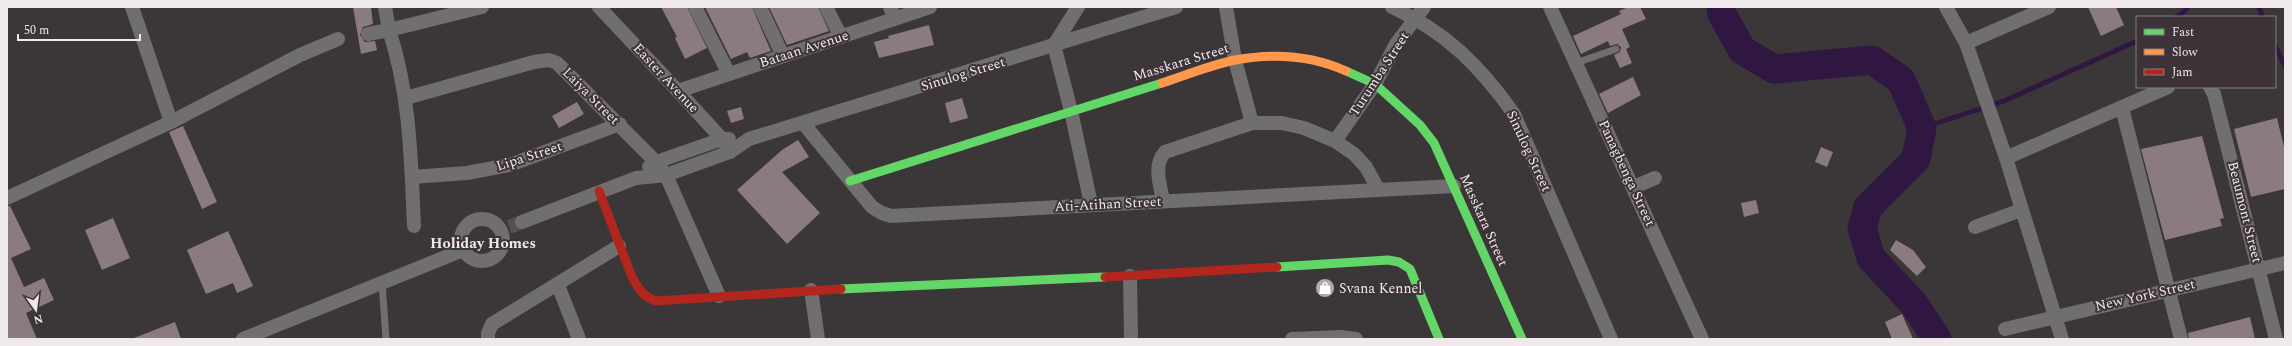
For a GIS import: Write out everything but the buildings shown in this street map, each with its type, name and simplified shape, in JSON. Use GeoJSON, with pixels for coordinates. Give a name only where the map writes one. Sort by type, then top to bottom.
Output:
{"type":"FeatureCollection","features":[{"type":"Feature","properties":{"kind":"street"},"geometry":{"type":"LineString","coordinates":[[132,7],[171,122]]}},
{"type":"Feature","properties":{"kind":"street"},"geometry":{"type":"LineString","coordinates":[[385,7],[389,30],[401,71],[406,98],[414,226]]}},
{"type":"Feature","properties":{"kind":"street"},"geometry":{"type":"LineString","coordinates":[[368,34],[482,7]]}},
{"type":"Feature","properties":{"kind":"street","name":"Easter Avenue"},"geometry":{"type":"LineString","coordinates":[[599,7],[722,139],[730,152]]}},
{"type":"Feature","properties":{"kind":"street"},"geometry":{"type":"LineString","coordinates":[[695,7],[729,74]]}},
{"type":"Feature","properties":{"kind":"street"},"geometry":{"type":"LineString","coordinates":[[760,7],[783,56]]}},
{"type":"Feature","properties":{"kind":"street"},"geometry":{"type":"LineString","coordinates":[[826,7],[841,37]]}},
{"type":"Feature","properties":{"kind":"street","name":"Bataan Avenue"},"geometry":{"type":"LineString","coordinates":[[678,91],[841,37],[892,13],[930,7]]}},
{"type":"Feature","properties":{"kind":"street"},"geometry":{"type":"LineString","coordinates":[[1078,7],[1054,45],[1071,111],[1091,204]]}},
{"type":"Feature","properties":{"kind":"street"},"geometry":{"type":"LineString","coordinates":[[1141,7],[1152,16]]}},
{"type":"Feature","properties":{"kind":"street","name":"Sinulog Street"},"geometry":{"type":"LineString","coordinates":[[749,139],[1152,16],[1176,7]]}},
{"type":"Feature","properties":{"kind":"street"},"geometry":{"type":"LineString","coordinates":[[1226,7],[1236,60],[1252,123]]}},
{"type":"Feature","properties":{"kind":"street","name":"Sinulog Street"},"geometry":{"type":"LineString","coordinates":[[1392,7],[1420,13],[1469,58],[1493,85],[1514,114],[1611,339]]}},
{"type":"Feature","properties":{"kind":"street","name":"Panagbenga Street"},"geometry":{"type":"LineString","coordinates":[[1550,7],[1634,186],[1702,339]]}},
{"type":"Feature","properties":{"kind":"street"},"geometry":{"type":"LineString","coordinates":[[1946,7],[1966,43],[1986,99],[2006,158],[2062,339]]}},
{"type":"Feature","properties":{"kind":"street"},"geometry":{"type":"LineString","coordinates":[[1966,43],[2049,7]]}},
{"type":"Feature","properties":{"kind":"street","name":"Turumba Street"},"geometry":{"type":"LineString","coordinates":[[1335,141],[1375,84],[1396,44],[1420,13]]}},
{"type":"Feature","properties":{"kind":"street"},"geometry":{"type":"LineString","coordinates":[[8,195],[171,122],[300,55],[338,39]]}},
{"type":"Feature","properties":{"kind":"street","name":"Masskara Street"},"geometry":{"type":"LineString","coordinates":[[850,181],[1236,60],[1304,57],[1328,63],[1375,84],[1420,125],[1429,137],[1454,186],[1522,339]]}},
{"type":"Feature","properties":{"kind":"street","name":"Laiya Street"},"geometry":{"type":"LineString","coordinates":[[406,98],[534,62],[549,60],[557,63],[620,124],[656,162],[666,175],[719,296]]}},
{"type":"Feature","properties":{"kind":"street"},"geometry":{"type":"LineString","coordinates":[[2006,158],[2166,88]]}},
{"type":"Feature","properties":{"kind":"street","name":"Beaumont Street"},"geometry":{"type":"LineString","coordinates":[[2211,88],[2214,94],[2276,339]]}},
{"type":"Feature","properties":{"kind":"street"},"geometry":{"type":"LineString","coordinates":[[2122,108],[2181,339]]}},
{"type":"Feature","properties":{"kind":"street","name":"Ati-Atihan Street"},"geometry":{"type":"LineString","coordinates":[[803,123],[872,207],[882,213],[892,216],[1091,204],[1454,186]]}},
{"type":"Feature","properties":{"kind":"street"},"geometry":{"type":"LineString","coordinates":[[1163,201],[1158,170],[1159,158],[1165,152],[1252,123],[1289,125],[1304,128],[1335,141],[1354,154],[1366,167],[1378,190]]}},
{"type":"Feature","properties":{"kind":"street","name":"Lipa Street"},"geometry":{"type":"LineString","coordinates":[[412,178],[467,173],[510,165],[620,124]]}},
{"type":"Feature","properties":{"kind":"street"},"geometry":{"type":"LineString","coordinates":[[636,178],[656,162],[722,139],[749,139]]}},
{"type":"Feature","properties":{"kind":"street"},"geometry":{"type":"LineString","coordinates":[[511,226],[503,239],[501,248],[496,256],[487,260],[478,261],[469,257],[463,250],[461,241],[462,232],[468,224],[476,219],[486,219],[494,223],[511,226],[636,178],[666,175],[730,152],[749,139]]}},
{"type":"Feature","properties":{"kind":"street"},"geometry":{"type":"LineString","coordinates":[[1634,186],[1655,178]]}},
{"type":"Feature","properties":{"kind":"street"},"geometry":{"type":"LineString","coordinates":[[599,192],[639,289],[646,298],[656,301],[811,290],[1130,276],[1388,260],[1399,262],[1410,269],[1439,339]]}},
{"type":"Feature","properties":{"kind":"street"},"geometry":{"type":"LineString","coordinates":[[1975,227],[2021,210]]}},
{"type":"Feature","properties":{"kind":"street"},"geometry":{"type":"LineString","coordinates":[[488,339],[488,333],[492,324],[620,246]]}},
{"type":"Feature","properties":{"kind":"street"},"geometry":{"type":"LineString","coordinates":[[243,339],[463,250]]}},
{"type":"Feature","properties":{"kind":"street","name":"New York Street"},"geometry":{"type":"LineString","coordinates":[[2005,329],[2168,289],[2285,263]]}},
{"type":"Feature","properties":{"kind":"street"},"geometry":{"type":"LineString","coordinates":[[1130,276],[1131,339]]}},
{"type":"Feature","properties":{"kind":"street"},"geometry":{"type":"LineString","coordinates":[[558,285],[579,339]]}},
{"type":"Feature","properties":{"kind":"street"},"geometry":{"type":"LineString","coordinates":[[811,290],[818,339]]}},
{"type":"Feature","properties":{"kind":"street"},"geometry":{"type":"LineString","coordinates":[[1292,339],[1340,337],[1356,339]]}},
{"type":"Feature","properties":{"kind":"lane"},"geometry":{"type":"LineString","coordinates":[[1576,63],[1616,49]]}},
{"type":"Feature","properties":{"kind":"lane"},"geometry":{"type":"LineString","coordinates":[[382,282],[386,339]]}},
{"type":"Feature","properties":{"kind":"waterway"},"geometry":{"type":"LineString","coordinates":[[1721,7],[1722,14],[1742,50],[1774,69],[1872,60],[1901,80],[1922,128],[1916,159],[1868,207],[1862,228],[1871,258],[1914,304],[1937,339]]}},
{"type":"Feature","properties":{"kind":"waterway"},"geometry":{"type":"LineString","coordinates":[[2178,16],[2185,11],[2187,7]]}},
{"type":"Feature","properties":{"kind":"waterway"},"geometry":{"type":"LineString","coordinates":[[2259,7],[2262,16]]}},
{"type":"Feature","properties":{"kind":"waterway"},"geometry":{"type":"LineString","coordinates":[[1922,128],[2004,101],[2136,41]]}},
{"type":"Feature","properties":{"kind":"waterway"},"geometry":{"type":"LineString","coordinates":[[2276,48],[2285,66]]}},
{"type":"Feature","properties":{"kind":"tunnel"},"geometry":{"type":"LineString","coordinates":[[509,227],[522,222]]}},
{"type":"Feature","properties":{"kind":"traffic: fast"},"geometry":{"type":"LineString","coordinates":[[1346,71],[1375,84],[1420,125],[1434,143],[1522,339]]}},
{"type":"Feature","properties":{"kind":"traffic: fast"},"geometry":{"type":"LineString","coordinates":[[850,181],[1162,83]]}},
{"type":"Feature","properties":{"kind":"traffic: fast"},"geometry":{"type":"LineString","coordinates":[[1277,267],[1388,260],[1399,262],[1410,269],[1439,339]]}},
{"type":"Feature","properties":{"kind":"traffic: fast"},"geometry":{"type":"LineString","coordinates":[[841,289],[1105,277]]}},
{"type":"Feature","properties":{"kind":"traffic: slow"},"geometry":{"type":"LineString","coordinates":[[1162,83],[1226,62],[1249,58],[1278,56],[1306,59],[1346,71]]}},
{"type":"Feature","properties":{"kind":"traffic: jam"},"geometry":{"type":"LineString","coordinates":[[599,191],[632,277],[642,292],[656,301],[841,289]]}},
{"type":"Feature","properties":{"kind":"traffic: jam"},"geometry":{"type":"LineString","coordinates":[[1105,277],[1277,267]]}},
{"type":"Feature","properties":{"kind":"place","name":"Svana Kennel"},"geometry":{"type":"Point","coordinates":[1325,288]}},
{"type":"Feature","properties":{"kind":"district","name":"Holiday Homes"},"geometry":{"type":"Point","coordinates":[483,243]}}]}
